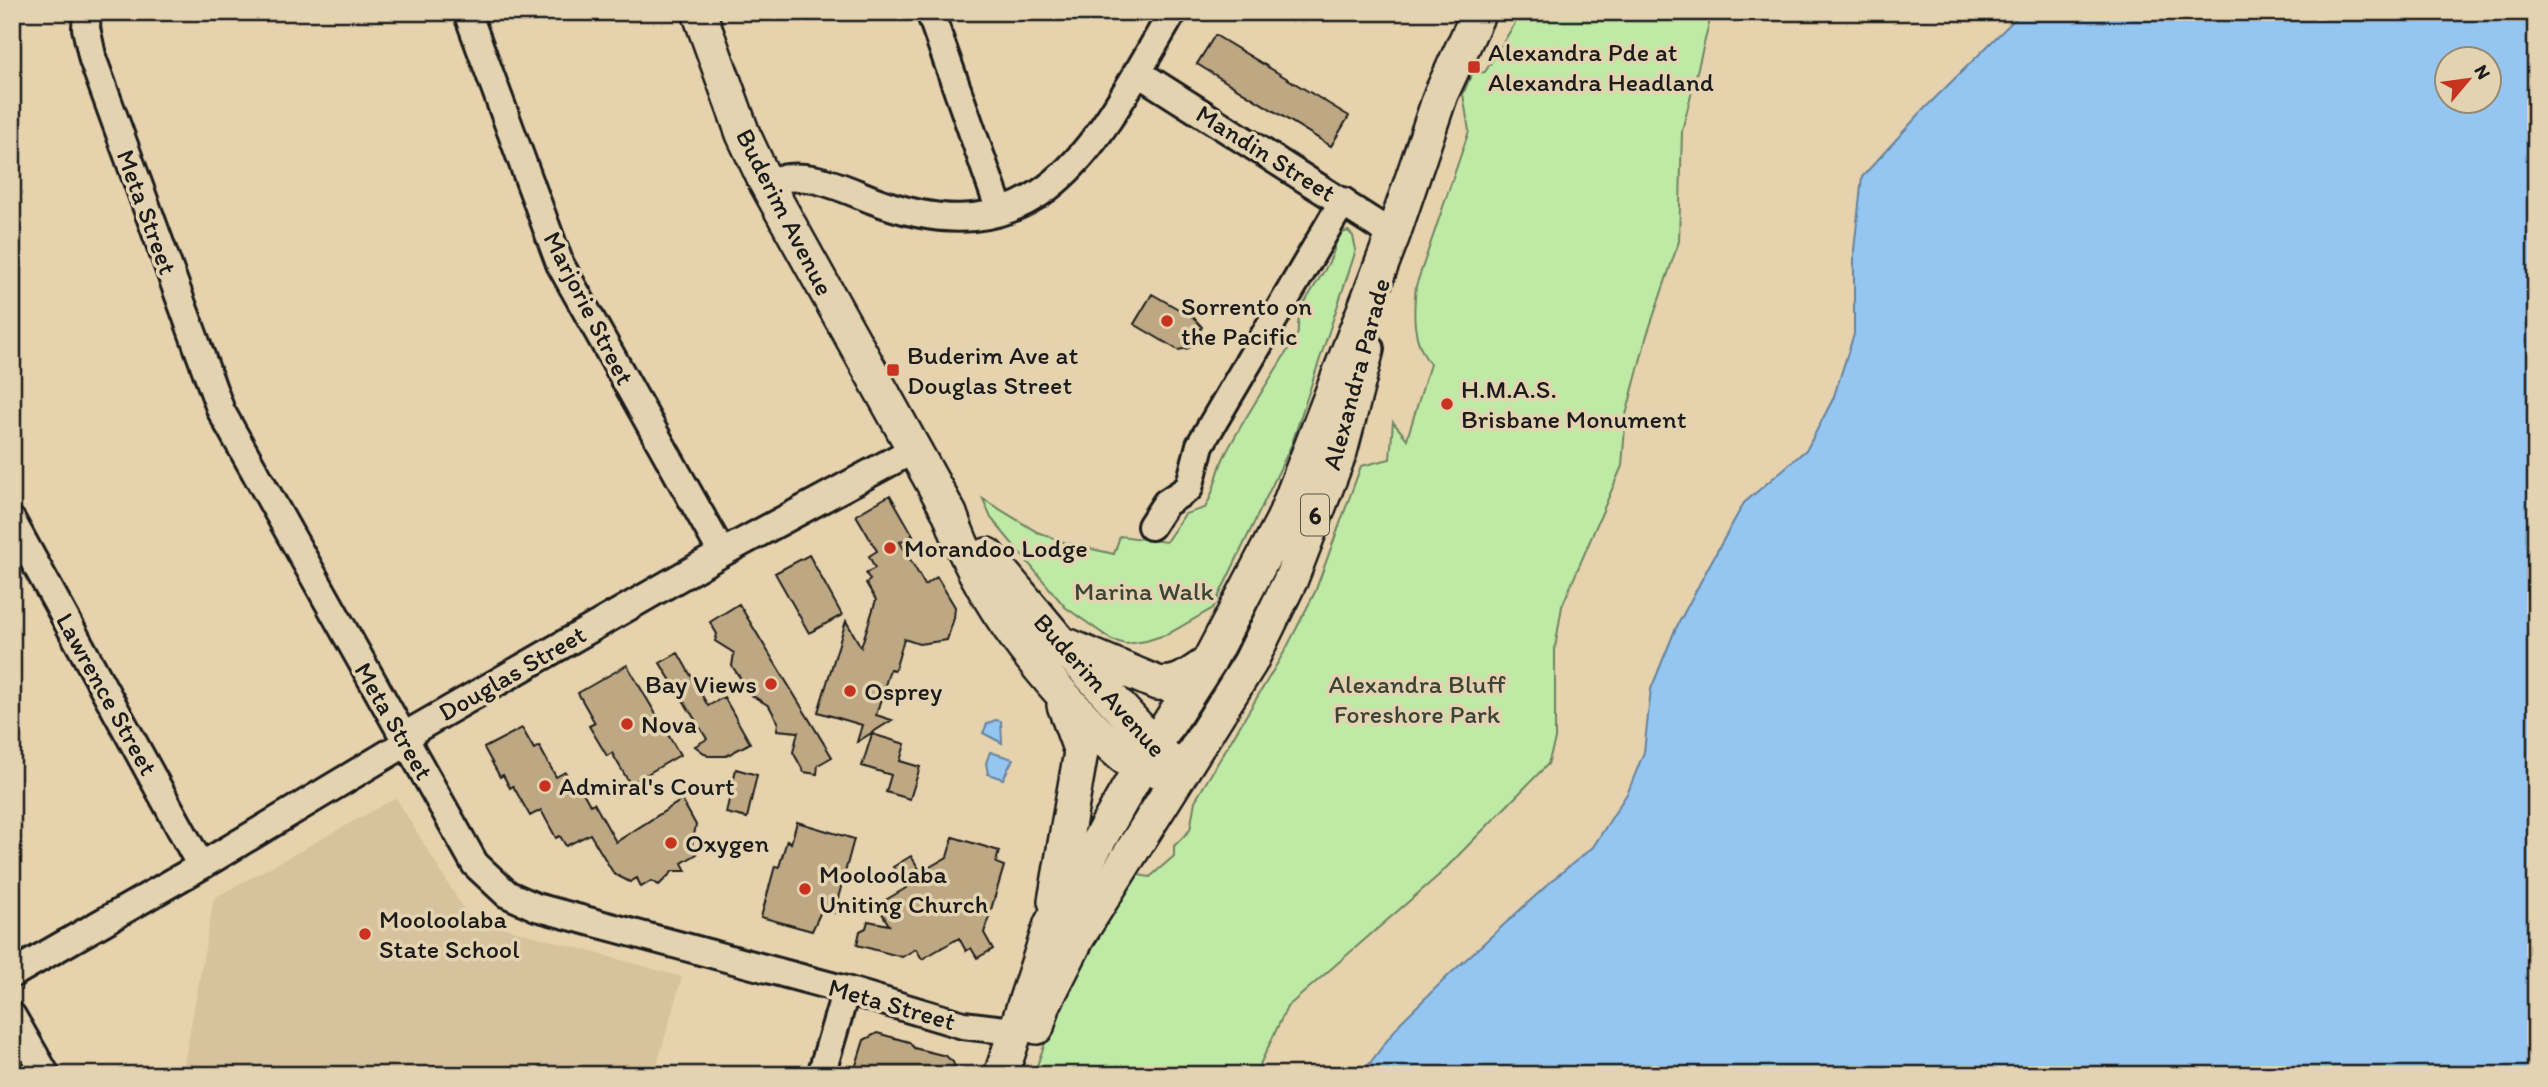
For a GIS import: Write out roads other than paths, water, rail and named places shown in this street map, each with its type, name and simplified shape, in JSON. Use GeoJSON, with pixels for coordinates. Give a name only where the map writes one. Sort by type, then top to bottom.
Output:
{"type":"FeatureCollection","features":[{"type":"Feature","properties":{"kind":"main road","name":"Buderim Avenue"},"geometry":{"type":"LineString","coordinates":[[699,12],[743,134],[766,183],[950,514],[959,542],[997,606],[1028,655],[1103,738],[1180,773]]}},
{"type":"Feature","properties":{"kind":"main road","name":"Alexandra Parade"},"geometry":{"type":"LineString","coordinates":[[1148,757],[1208,663],[1283,520],[1393,234],[1441,94],[1479,12]]}},
{"type":"Feature","properties":{"kind":"main road","name":"Alexandra Parade"},"geometry":{"type":"LineString","coordinates":[[1180,773],[1250,663],[1291,579],[1340,452],[1375,318],[1382,273],[1393,234]]}},
{"type":"Feature","properties":{"kind":"main road","name":"Buderim Avenue"},"geometry":{"type":"LineString","coordinates":[[950,514],[973,536],[1060,642],[1148,757]]}},
{"type":"Feature","properties":{"kind":"main road"},"geometry":{"type":"LineString","coordinates":[[1060,642],[1157,683],[1177,684],[1208,663]]}},
{"type":"Feature","properties":{"kind":"main road"},"geometry":{"type":"LineString","coordinates":[[1051,924],[1081,752],[1073,723],[1057,690]]}},
{"type":"Feature","properties":{"kind":"main road","name":"6"},"geometry":{"type":"LineString","coordinates":[[1001,1075],[1013,1031],[1051,924],[1148,757]]}},
{"type":"Feature","properties":{"kind":"main road","name":"6"},"geometry":{"type":"LineString","coordinates":[[1021,1075],[1044,1004],[1078,937],[1180,773]]}},
{"type":"Feature","properties":{"kind":"street","name":"Meta Street"},"geometry":{"type":"LineString","coordinates":[[87,12],[86,28],[93,60],[221,411],[475,863],[507,894],[536,907],[846,990],[963,1025],[1013,1031]]}},
{"type":"Feature","properties":{"kind":"street","name":"Marjorie Street"},"geometry":{"type":"LineString","coordinates":[[467,12],[560,264],[722,553]]}},
{"type":"Feature","properties":{"kind":"street"},"geometry":{"type":"LineString","coordinates":[[930,12],[1000,211]]}},
{"type":"Feature","properties":{"kind":"street"},"geometry":{"type":"LineString","coordinates":[[766,183],[782,177],[820,179],[879,202],[929,215],[1000,211],[1039,195],[1076,165],[1173,12]]}},
{"type":"Feature","properties":{"kind":"street","name":"Mandin Street"},"geometry":{"type":"LineString","coordinates":[[1137,72],[1393,234]]}},
{"type":"Feature","properties":{"kind":"street"},"geometry":{"type":"LineString","coordinates":[[1152,526],[1166,503],[1189,488],[1200,445],[1343,201]]}},
{"type":"Feature","properties":{"kind":"street","name":"Douglas Street"},"geometry":{"type":"LineString","coordinates":[[12,974],[201,866],[406,743],[416,729],[503,677],[722,553],[913,450]]}},
{"type":"Feature","properties":{"kind":"street","name":"Lawrence Street"},"geometry":{"type":"LineString","coordinates":[[12,521],[201,866]]}},
{"type":"Feature","properties":{"kind":"street"},"geometry":{"type":"LineString","coordinates":[[821,1075],[846,990]]}},
{"type":"Feature","properties":{"kind":"street"},"geometry":{"type":"LineString","coordinates":[[1013,1031],[1025,1027],[1044,1004]]}},
{"type":"Feature","properties":{"kind":"street"},"geometry":{"type":"LineString","coordinates":[[12,1016],[46,1075]]}},
{"type":"Feature","properties":{"kind":"water"},"geometry":{"type":"Polygon","coordinates":[[[2022,12],[2536,12],[2536,1075],[1361,1075],[1401,1022],[1556,877],[1593,847],[1628,792],[1644,752],[1651,689],[1675,630],[1744,503],[1807,449],[1833,399],[1854,334],[1854,250],[1862,177],[1923,110],[2022,12]]]}},
{"type":"Feature","properties":{"kind":"water"},"geometry":{"type":"Polygon","coordinates":[[[995,720],[1001,721],[1002,743],[983,733],[987,724],[995,720]]]}},
{"type":"Feature","properties":{"kind":"water"},"geometry":{"type":"Polygon","coordinates":[[[990,752],[1013,759],[1003,779],[988,774],[986,763],[990,752]]]}},
{"type":"Feature","properties":{"kind":"place","name":"Alexandra Pde at Alexandra Headland"},"geometry":{"type":"Point","coordinates":[1474,67]}},
{"type":"Feature","properties":{"kind":"place","name":"Sorrento on the Pacific"},"geometry":{"type":"Point","coordinates":[1167,321]}},
{"type":"Feature","properties":{"kind":"place","name":"Buderim Ave at Douglas Street"},"geometry":{"type":"Point","coordinates":[893,370]}},
{"type":"Feature","properties":{"kind":"place","name":"H.M.A.S. Brisbane Monument"},"geometry":{"type":"Point","coordinates":[1447,404]}},
{"type":"Feature","properties":{"kind":"place","name":"Morandoo Lodge"},"geometry":{"type":"Point","coordinates":[890,548]}},
{"type":"Feature","properties":{"kind":"place","name":"Bay Views"},"geometry":{"type":"Point","coordinates":[771,684]}},
{"type":"Feature","properties":{"kind":"place","name":"Osprey"},"geometry":{"type":"Point","coordinates":[850,691]}},
{"type":"Feature","properties":{"kind":"place","name":"Nova"},"geometry":{"type":"Point","coordinates":[627,724]}},
{"type":"Feature","properties":{"kind":"place","name":"Admiral's Court"},"geometry":{"type":"Point","coordinates":[545,786]}},
{"type":"Feature","properties":{"kind":"place","name":"Oxygen"},"geometry":{"type":"Point","coordinates":[671,843]}},
{"type":"Feature","properties":{"kind":"place","name":"Mooloolaba Uniting Church"},"geometry":{"type":"Point","coordinates":[805,889]}},
{"type":"Feature","properties":{"kind":"place","name":"Mooloolaba State School"},"geometry":{"type":"Point","coordinates":[365,934]}},
{"type":"Feature","properties":{"kind":"park label","name":"Marina Walk"},"geometry":{"type":"Point","coordinates":[1144,591]}},
{"type":"Feature","properties":{"kind":"park label","name":"Alexandra Bluff Foreshore Park"},"geometry":{"type":"Point","coordinates":[1417,699]}}]}
